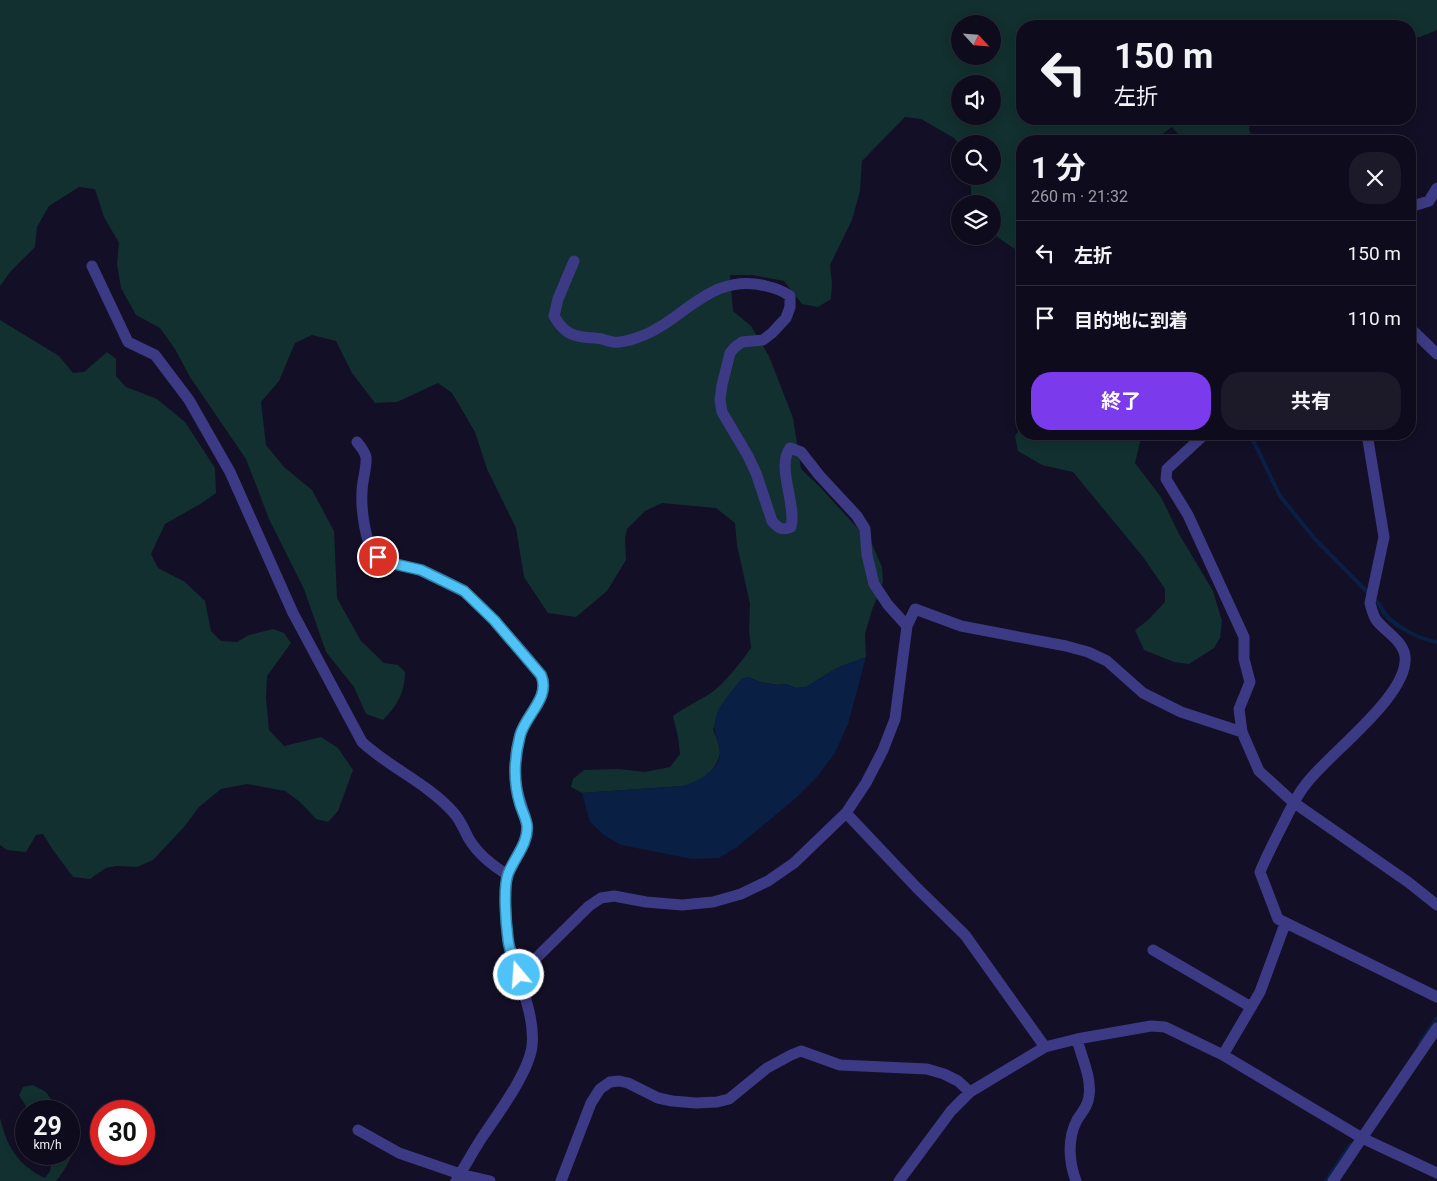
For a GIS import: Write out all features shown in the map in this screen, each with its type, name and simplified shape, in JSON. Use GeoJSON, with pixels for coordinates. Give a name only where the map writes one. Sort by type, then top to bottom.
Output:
{"type":"FeatureCollection","features":[{"type":"Feature","properties":{"kind":"street"},"geometry":{"type":"LineString","coordinates":[[1416,205],[1429,200],[1437,188]]}},
{"type":"Feature","properties":{"kind":"street"},"geometry":{"type":"LineString","coordinates":[[574,261],[558,298],[554,316],[562,329],[577,337],[600,338],[615,342],[635,338],[651,332],[698,299],[738,283],[757,284],[773,288],[783,291],[790,296],[790,307],[786,318],[772,333],[763,340],[742,342],[730,353],[722,385],[720,400],[722,412],[748,456],[756,473],[772,521],[778,528],[785,530],[791,527],[794,519],[790,503],[786,466],[787,453],[790,448],[801,452],[819,475],[857,516],[865,528],[867,554],[874,584],[888,605],[907,626]]}},
{"type":"Feature","properties":{"kind":"street"},"geometry":{"type":"LineString","coordinates":[[92,266],[128,342],[156,356],[189,400],[230,472],[293,613],[362,742],[374,754],[422,785],[454,813],[470,842],[491,865],[508,875]]}},
{"type":"Feature","properties":{"kind":"street"},"geometry":{"type":"LineString","coordinates":[[1416,334],[1437,354]]}},
{"type":"Feature","properties":{"kind":"street"},"geometry":{"type":"LineString","coordinates":[[1199,440],[1167,470],[1166,479],[1188,514],[1244,637],[1244,659],[1250,682],[1239,709],[1242,732],[1259,771],[1293,802],[1408,882],[1437,905]]}},
{"type":"Feature","properties":{"kind":"street"},"geometry":{"type":"LineString","coordinates":[[1368,440],[1384,537],[1371,598],[1372,614],[1401,645],[1405,656],[1405,667],[1391,694],[1379,710],[1306,783],[1293,802],[1260,872],[1278,919],[1285,924],[1437,997]]}},
{"type":"Feature","properties":{"kind":"street"},"geometry":{"type":"LineString","coordinates":[[358,442],[366,457],[362,492],[367,536],[370,546],[378,557],[395,564],[421,570],[464,591],[494,620],[541,675],[545,688],[525,721],[517,748],[515,778],[527,826],[526,837],[508,875],[506,890],[508,940],[519,975],[532,1031],[532,1046],[527,1062],[506,1103],[458,1177]]}},
{"type":"Feature","properties":{"kind":"street"},"geometry":{"type":"LineString","coordinates":[[519,975],[589,906],[601,898],[614,896],[646,902],[682,905],[713,902],[741,894],[768,882],[794,863],[846,813],[883,750],[895,719],[907,626],[915,609],[961,626],[1088,652],[1107,661],[1143,694],[1182,712],[1242,732]]}},
{"type":"Feature","properties":{"kind":"street"},"geometry":{"type":"LineString","coordinates":[[846,813],[917,888],[965,935],[1045,1047]]}},
{"type":"Feature","properties":{"kind":"street"},"geometry":{"type":"LineString","coordinates":[[1223,1055],[1260,992],[1285,924]]}},
{"type":"Feature","properties":{"kind":"street"},"geometry":{"type":"LineString","coordinates":[[1153,950],[1252,1008]]}},
{"type":"Feature","properties":{"kind":"street"},"geometry":{"type":"LineString","coordinates":[[899,1181],[951,1111],[970,1092],[1045,1047],[1077,1039],[1151,1026],[1165,1027],[1223,1055],[1362,1138],[1437,1173]]}},
{"type":"Feature","properties":{"kind":"street"},"geometry":{"type":"LineString","coordinates":[[1332,1181],[1436,1031]]}},
{"type":"Feature","properties":{"kind":"street"},"geometry":{"type":"LineString","coordinates":[[1076,1181],[1070,1156],[1072,1137],[1078,1119],[1086,1108],[1090,1085],[1077,1039]]}},
{"type":"Feature","properties":{"kind":"street"},"geometry":{"type":"LineString","coordinates":[[561,1181],[591,1102],[600,1088],[610,1082],[628,1083],[658,1098],[672,1101],[717,1102],[729,1099],[767,1068],[801,1051],[840,1065],[927,1069],[944,1074],[970,1092]]}},
{"type":"Feature","properties":{"kind":"street"},"geometry":{"type":"LineString","coordinates":[[358,1130],[399,1153],[458,1177],[490,1181]]}},
{"type":"Feature","properties":{"kind":"green space"},"geometry":{"type":"Polygon","coordinates":[[[0,0],[1437,0],[1437,30],[1416,37],[1416,20],[1016,20],[1016,125],[1250,125],[1251,135],[1179,135],[1172,127],[1161,135],[1016,135],[1016,250],[1001,240],[1001,195],[971,195],[971,185],[1001,185],[1001,135],[951,136],[921,119],[905,117],[862,161],[860,191],[852,220],[830,265],[831,299],[818,307],[802,304],[784,281],[752,275],[730,275],[733,311],[751,326],[769,356],[793,418],[801,469],[872,544],[882,567],[883,582],[865,634],[866,657],[837,668],[806,687],[796,688],[786,684],[778,685],[760,682],[748,677],[713,729],[720,750],[717,763],[705,776],[683,786],[582,793],[571,787],[573,779],[584,770],[618,769],[645,772],[670,767],[680,754],[673,716],[711,693],[722,684],[751,648],[749,630],[750,604],[737,545],[735,523],[716,508],[662,503],[645,511],[627,529],[625,538],[626,560],[607,591],[576,617],[548,613],[524,577],[516,528],[487,469],[475,432],[452,393],[438,383],[397,402],[375,403],[352,373],[336,341],[312,335],[295,343],[279,381],[261,402],[266,445],[284,467],[312,490],[334,531],[337,598],[361,641],[384,663],[398,665],[405,672],[402,692],[383,720],[366,714],[354,687],[326,652],[304,589],[269,519],[246,459],[190,377],[175,349],[160,328],[136,315],[121,288],[117,264],[119,243],[104,217],[95,189],[79,187],[49,206],[37,227],[35,247],[11,271],[0,286],[0,0]]]}},
{"type":"Feature","properties":{"kind":"green space"},"geometry":{"type":"Polygon","coordinates":[[[0,320],[59,356],[73,373],[84,372],[107,352],[116,359],[116,376],[126,387],[157,399],[185,422],[215,468],[216,493],[165,524],[151,554],[158,568],[185,582],[205,601],[211,631],[221,641],[237,642],[249,635],[273,629],[284,633],[291,643],[267,676],[266,698],[269,730],[284,746],[321,737],[338,748],[353,770],[338,811],[328,822],[316,819],[300,802],[285,791],[247,784],[221,789],[199,807],[184,827],[153,860],[137,867],[116,866],[106,868],[90,879],[73,877],[43,834],[36,835],[26,852],[7,850],[0,845],[0,320]]]}},
{"type":"Feature","properties":{"kind":"green space"},"geometry":{"type":"Polygon","coordinates":[[[1016,435],[1016,440],[1141,440],[1135,463],[1161,497],[1179,534],[1213,591],[1222,621],[1220,638],[1214,648],[1189,664],[1174,662],[1144,650],[1135,630],[1148,620],[1165,602],[1165,589],[1143,557],[1073,472],[1042,465],[1018,451],[1015,436],[1016,435]]]}},
{"type":"Feature","properties":{"kind":"green space"},"geometry":{"type":"Polygon","coordinates":[[[33,1085],[46,1092],[51,1100],[22,1100],[19,1095],[23,1087],[33,1085]]]}},
{"type":"Feature","properties":{"kind":"green space"},"geometry":{"type":"Polygon","coordinates":[[[0,1118],[6,1138],[15,1154],[15,1165],[26,1165],[45,1178],[50,1171],[51,1165],[67,1165],[56,1181],[0,1181],[0,1118]]]}},
{"type":"Feature","properties":{"kind":"water"},"geometry":{"type":"Polygon","coordinates":[[[866,657],[848,724],[835,753],[817,777],[796,798],[737,847],[719,858],[692,859],[621,845],[604,835],[590,822],[582,793],[683,786],[700,779],[711,771],[720,755],[715,732],[717,712],[742,678],[748,677],[760,682],[778,685],[786,684],[796,688],[806,687],[837,668],[866,657]]]}},
{"type":"Feature","properties":{"kind":"waterway"},"geometry":{"type":"LineString","coordinates":[[1253,440],[1280,496],[1315,539],[1380,605],[1383,612],[1396,624],[1412,634],[1437,642]]}},
{"type":"Feature","properties":{"kind":"waterway"},"geometry":{"type":"LineString","coordinates":[[1420,1043],[1437,1018]]}},
{"type":"Feature","properties":{"kind":"waterway"},"geometry":{"type":"LineString","coordinates":[[1326,1181],[1350,1145]]}},
{"type":"Feature","properties":{"kind":"route"},"geometry":{"type":"LineString","coordinates":[[378,557],[385,561],[421,570],[464,591],[494,620],[541,675],[544,682],[545,688],[542,695],[525,721],[520,734],[515,764],[515,778],[527,826],[526,837],[508,875],[506,890],[508,940],[519,975]]}}]}
